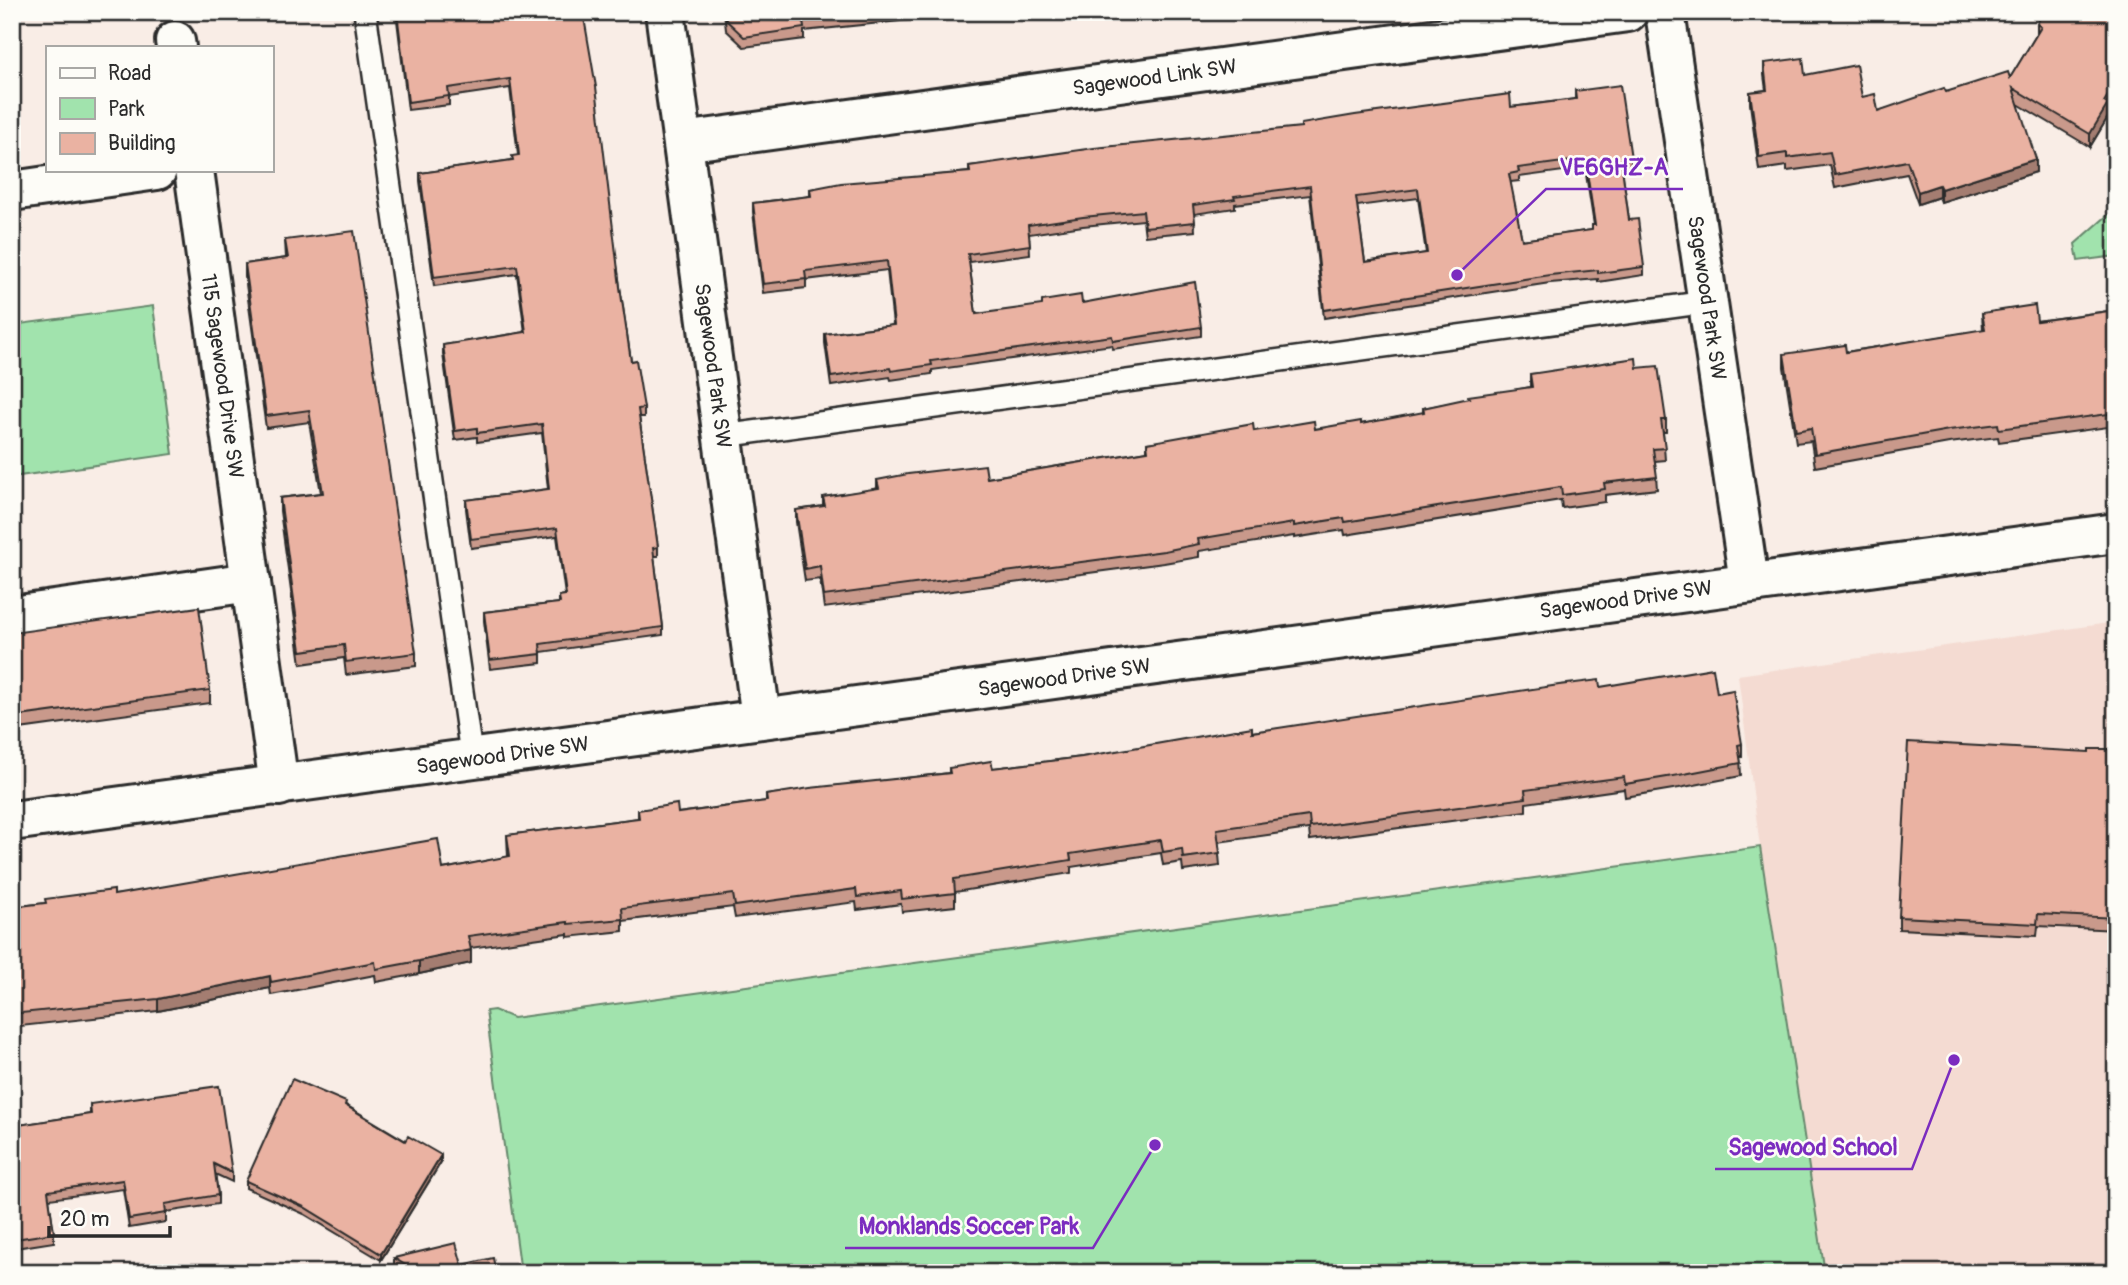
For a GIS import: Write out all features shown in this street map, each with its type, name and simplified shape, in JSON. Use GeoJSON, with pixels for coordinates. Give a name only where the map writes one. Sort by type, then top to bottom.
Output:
{"type":"FeatureCollection","features":[{"type":"Feature","properties":{"kind":"street","name":"Sagewood Park SW"},"geometry":{"type":"LineString","coordinates":[[664,12],[761,718]]}},
{"type":"Feature","properties":{"kind":"street","name":"Sagewood Link SW"},"geometry":{"type":"LineString","coordinates":[[682,142],[1628,12]]}},
{"type":"Feature","properties":{"kind":"street","name":"Sagewood Park SW"},"geometry":{"type":"LineString","coordinates":[[1665,12],[1749,582]]}},
{"type":"Feature","properties":{"kind":"street"},"geometry":{"type":"LineString","coordinates":[[12,191],[143,172]]}},
{"type":"Feature","properties":{"kind":"street","name":"115 Sagewood Drive SW"},"geometry":{"type":"LineString","coordinates":[[194,172],[279,786]]}},
{"type":"Feature","properties":{"kind":"street","name":"Sagewood Drive SW"},"geometry":{"type":"LineString","coordinates":[[12,821],[472,761],[761,718],[2116,533]]}},
{"type":"Feature","properties":{"kind":"street"},"geometry":{"type":"LineString","coordinates":[[12,616],[251,582]]}},
{"type":"Feature","properties":{"kind":"lane"},"geometry":{"type":"LineString","coordinates":[[365,12],[472,761]]}},
{"type":"Feature","properties":{"kind":"lane"},"geometry":{"type":"LineString","coordinates":[[723,436],[1707,302]]}},
{"type":"Feature","properties":{"kind":"shaded area"},"geometry":{"type":"Polygon","coordinates":[[[2116,622],[2116,1273],[1825,1273],[1760,847],[1738,675],[2116,622]]]}},
{"type":"Feature","properties":{"kind":"green space"},"geometry":{"type":"Polygon","coordinates":[[[2116,208],[2116,256],[2078,261],[2075,244],[2116,208]]]}},
{"type":"Feature","properties":{"kind":"green space"},"geometry":{"type":"Polygon","coordinates":[[[153,306],[173,454],[12,477],[12,325],[153,306]]]}},
{"type":"Feature","properties":{"kind":"green space"},"geometry":{"type":"Polygon","coordinates":[[[1760,847],[1825,1273],[521,1273],[486,1011],[494,1010],[513,1018],[1760,847]]]}},
{"type":"Feature","properties":{"kind":"building"},"geometry":{"type":"Polygon","coordinates":[[[397,12],[583,12],[596,87],[631,361],[636,360],[644,408],[638,409],[658,547],[653,548],[663,627],[540,644],[541,654],[490,660],[484,612],[560,603],[559,596],[566,595],[557,528],[471,539],[466,500],[549,489],[542,424],[477,433],[477,428],[455,431],[443,345],[526,332],[517,266],[434,277],[420,173],[513,160],[512,156],[519,155],[510,79],[448,88],[449,96],[408,102],[397,12]]]}},
{"type":"Feature","properties":{"kind":"building"},"geometry":{"type":"Polygon","coordinates":[[[725,12],[888,12],[803,21],[804,28],[744,37],[726,20],[725,12]]]}},
{"type":"Feature","properties":{"kind":"building"},"geometry":{"type":"Polygon","coordinates":[[[2043,12],[2116,12],[2116,75],[2111,83],[2114,85],[2104,102],[2108,104],[2090,134],[2013,88],[2036,159],[1941,189],[1939,185],[1918,192],[1907,161],[1835,175],[1830,152],[1787,158],[1787,153],[1759,157],[1750,92],[1767,90],[1764,63],[1803,58],[1805,75],[1856,65],[1862,97],[1875,94],[1878,111],[1944,88],[1946,92],[2008,72],[2010,78],[2041,27],[2037,24],[2043,12]]]}},
{"type":"Feature","properties":{"kind":"building"},"geometry":{"type":"Polygon","coordinates":[[[1620,85],[1631,158],[1621,160],[1629,220],[1638,219],[1644,267],[1550,275],[1324,310],[1310,186],[1234,196],[1235,199],[1193,205],[1195,222],[1145,227],[1143,211],[1083,217],[1028,225],[1030,245],[968,254],[976,314],[1042,305],[1042,301],[1081,295],[1082,303],[1195,282],[1201,327],[1113,341],[1112,336],[931,361],[932,365],[891,371],[890,368],[831,377],[825,334],[894,325],[887,261],[805,271],[806,279],[763,284],[753,203],[811,196],[810,189],[841,183],[970,172],[969,166],[1094,148],[1301,127],[1301,124],[1355,115],[1510,94],[1511,107],[1576,99],[1575,91],[1620,85]],[[1585,159],[1518,168],[1519,172],[1509,174],[1522,240],[1592,230],[1592,225],[1595,225],[1585,159]],[[1418,189],[1356,197],[1365,262],[1427,253],[1418,189]]]}},
{"type":"Feature","properties":{"kind":"building"},"geometry":{"type":"Polygon","coordinates":[[[354,231],[416,653],[346,662],[344,645],[301,651],[280,498],[323,493],[309,410],[266,416],[245,264],[288,258],[285,240],[354,231]]]}},
{"type":"Feature","properties":{"kind":"building"},"geometry":{"type":"Polygon","coordinates":[[[2035,305],[2037,321],[2116,310],[2116,413],[1999,429],[1998,424],[1949,430],[1815,454],[1811,428],[1796,431],[1784,354],[1845,345],[1846,352],[1985,329],[1982,313],[2035,305]]]}},
{"type":"Feature","properties":{"kind":"building"},"geometry":{"type":"Polygon","coordinates":[[[1636,358],[1637,368],[1658,366],[1666,420],[1661,420],[1665,448],[1653,449],[1657,477],[1604,483],[1605,489],[1562,495],[1561,487],[1345,522],[1344,518],[1294,526],[1294,523],[1198,539],[1199,544],[1164,551],[824,596],[820,566],[805,569],[796,510],[825,506],[823,497],[879,488],[877,480],[985,465],[987,478],[1148,451],[1147,443],[1253,424],[1254,431],[1314,421],[1315,429],[1361,421],[1361,424],[1424,412],[1423,408],[1469,398],[1468,396],[1532,387],[1530,374],[1636,358]]]}},
{"type":"Feature","properties":{"kind":"building"},"geometry":{"type":"Polygon","coordinates":[[[199,607],[210,690],[12,717],[12,633],[199,607]]]}},
{"type":"Feature","properties":{"kind":"building"},"geometry":{"type":"Polygon","coordinates":[[[1713,668],[1717,693],[1733,690],[1742,744],[1738,745],[1741,763],[1625,784],[1624,777],[1525,790],[1526,798],[1310,827],[1309,816],[1217,829],[1220,853],[1183,858],[1182,849],[1163,852],[1161,840],[1070,854],[1071,860],[954,879],[955,893],[902,899],[901,891],[857,897],[856,889],[735,906],[733,894],[622,908],[623,919],[568,922],[468,936],[471,950],[376,969],[375,962],[271,982],[270,976],[158,999],[12,1014],[12,907],[46,903],[45,899],[114,890],[114,895],[438,839],[443,869],[510,856],[507,835],[639,818],[638,810],[677,804],[678,813],[767,801],[766,795],[810,788],[950,773],[949,768],[991,761],[993,768],[1082,757],[1252,727],[1252,732],[1559,685],[1599,680],[1600,687],[1713,668]]]}},
{"type":"Feature","properties":{"kind":"building"},"geometry":{"type":"Polygon","coordinates":[[[1908,742],[2089,752],[2089,749],[2116,749],[2116,918],[2038,914],[2037,924],[1899,917],[1908,742]]]}},
{"type":"Feature","properties":{"kind":"building"},"geometry":{"type":"Polygon","coordinates":[[[292,1079],[346,1102],[345,1105],[405,1141],[408,1136],[441,1155],[381,1254],[304,1207],[246,1181],[292,1079]]]}},
{"type":"Feature","properties":{"kind":"building"},"geometry":{"type":"Polygon","coordinates":[[[219,1086],[232,1173],[214,1164],[218,1195],[165,1204],[166,1213],[129,1219],[123,1180],[48,1191],[54,1233],[15,1239],[12,1233],[12,1126],[91,1114],[90,1104],[219,1086]]]}},
{"type":"Feature","properties":{"kind":"building"},"geometry":{"type":"Polygon","coordinates":[[[456,1243],[462,1265],[493,1258],[496,1273],[418,1273],[394,1258],[456,1243]]]}},
{"type":"Feature","properties":{"kind":"place","name":"VE6GHZ-A"},"geometry":{"type":"Point","coordinates":[1457,275]}},
{"type":"Feature","properties":{"kind":"place","name":"Sagewood School"},"geometry":{"type":"Point","coordinates":[1954,1060]}},
{"type":"Feature","properties":{"kind":"place","name":"Monklands Soccer Park"},"geometry":{"type":"Point","coordinates":[1155,1145]}}]}
